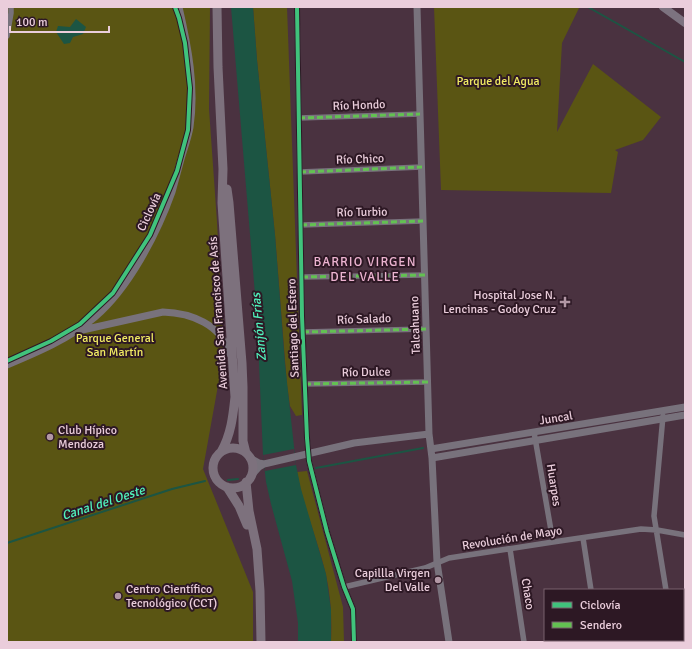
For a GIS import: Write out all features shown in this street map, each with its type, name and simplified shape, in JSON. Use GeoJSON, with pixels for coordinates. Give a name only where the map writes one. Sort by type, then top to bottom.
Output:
{"type":"FeatureCollection","features":[{"type":"Feature","properties":{"kind":"main road","name":"Avenida San Francisco de Asís"},"geometry":{"type":"LineString","coordinates":[[217,7],[218,67],[223,169],[222,203],[235,397],[234,416],[228,440],[221,452]]}},
{"type":"Feature","properties":{"kind":"main road"},"geometry":{"type":"LineString","coordinates":[[663,7],[685,23]]}},
{"type":"Feature","properties":{"kind":"main road","name":"Avenida San Francisco de Asís"},"geometry":{"type":"LineString","coordinates":[[223,169],[229,203],[241,348],[243,387],[242,441],[248,455]]}},
{"type":"Feature","properties":{"kind":"main road"},"geometry":{"type":"LineString","coordinates":[[248,480],[241,486],[234,488],[228,487],[217,480],[213,469],[214,462],[221,452],[226,449],[234,448],[248,455],[252,470],[248,480],[249,511],[257,549],[261,642]]}},
{"type":"Feature","properties":{"kind":"main road"},"geometry":{"type":"LineString","coordinates":[[228,487],[243,514],[258,567]]}},
{"type":"Feature","properties":{"kind":"street"},"geometry":{"type":"LineString","coordinates":[[7,36],[12,13],[11,7]]}},
{"type":"Feature","properties":{"kind":"street"},"geometry":{"type":"LineString","coordinates":[[7,365],[39,352],[74,332],[95,317],[111,301],[131,275],[152,240],[172,192],[190,127],[192,93],[187,42],[179,7]]}},
{"type":"Feature","properties":{"kind":"street","name":"Santiago del Estero"},"geometry":{"type":"LineString","coordinates":[[296,7],[303,332],[308,454],[327,532],[344,587],[353,609],[354,642]]}},
{"type":"Feature","properties":{"kind":"street","name":"Talcahuano"},"geometry":{"type":"LineString","coordinates":[[417,7],[429,434],[432,458],[437,562],[449,642]]}},
{"type":"Feature","properties":{"kind":"street","name":"Río Hondo"},"geometry":{"type":"LineString","coordinates":[[299,118],[420,114]]}},
{"type":"Feature","properties":{"kind":"street","name":"Río Chico"},"geometry":{"type":"LineString","coordinates":[[300,172],[422,167]]}},
{"type":"Feature","properties":{"kind":"street","name":"Río Turbio"},"geometry":{"type":"LineString","coordinates":[[301,224],[423,221]]}},
{"type":"Feature","properties":{"kind":"street"},"geometry":{"type":"LineString","coordinates":[[302,277],[425,275]]}},
{"type":"Feature","properties":{"kind":"street"},"geometry":{"type":"LineString","coordinates":[[74,332],[162,312],[188,315],[200,320],[219,335],[228,348],[233,364]]}},
{"type":"Feature","properties":{"kind":"street","name":"Río Salado"},"geometry":{"type":"LineString","coordinates":[[303,332],[426,328]]}},
{"type":"Feature","properties":{"kind":"street","name":"Río Dulce"},"geometry":{"type":"LineString","coordinates":[[305,384],[428,382]]}},
{"type":"Feature","properties":{"kind":"street","name":"Juncal"},"geometry":{"type":"LineString","coordinates":[[432,458],[536,440],[663,415],[685,408]]}},
{"type":"Feature","properties":{"kind":"street"},"geometry":{"type":"LineString","coordinates":[[663,415],[654,516],[666,589]]}},
{"type":"Feature","properties":{"kind":"street","name":"Juncal"},"geometry":{"type":"LineString","coordinates":[[431,449],[534,432],[663,415],[685,415]]}},
{"type":"Feature","properties":{"kind":"street","name":"Huarpes"},"geometry":{"type":"LineString","coordinates":[[534,432],[553,542]]}},
{"type":"Feature","properties":{"kind":"street"},"geometry":{"type":"LineString","coordinates":[[248,480],[259,467],[264,464],[354,443],[429,434]]}},
{"type":"Feature","properties":{"kind":"street"},"geometry":{"type":"LineString","coordinates":[[248,455],[259,463],[264,464]]}},
{"type":"Feature","properties":{"kind":"street","name":"Revolución de Mayo"},"geometry":{"type":"LineString","coordinates":[[344,587],[425,568],[449,558],[553,542],[641,529],[685,535]]}},
{"type":"Feature","properties":{"kind":"street"},"geometry":{"type":"LineString","coordinates":[[583,538],[591,589]]}},
{"type":"Feature","properties":{"kind":"street","name":"Chaco"},"geometry":{"type":"LineString","coordinates":[[510,549],[524,642]]}},
{"type":"Feature","properties":{"kind":"green space","name":"Parque General San Martín"},"geometry":{"type":"Polygon","coordinates":[[[7,7],[210,7],[209,109],[224,352],[203,469],[253,592],[253,642],[7,642],[7,7]]]}},
{"type":"Feature","properties":{"kind":"green space"},"geometry":{"type":"Polygon","coordinates":[[[253,7],[287,7],[302,415],[296,416],[290,406],[287,385],[275,235],[253,7]]]}},
{"type":"Feature","properties":{"kind":"green space","name":"Parque del Agua"},"geometry":{"type":"Polygon","coordinates":[[[434,7],[579,8],[562,43],[557,132],[593,64],[661,117],[643,140],[615,150],[618,152],[611,193],[441,190],[434,7]]]}},
{"type":"Feature","properties":{"kind":"green space"},"geometry":{"type":"Polygon","coordinates":[[[307,471],[343,607],[344,642],[331,642],[331,608],[328,583],[303,498],[297,472],[307,471]]]}},
{"type":"Feature","properties":{"kind":"water","name":"Zanjón Frías"},"geometry":{"type":"Polygon","coordinates":[[[231,7],[253,7],[275,235],[285,364],[296,465],[301,489],[326,574],[331,610],[331,642],[298,642],[298,623],[292,581],[266,482],[263,455],[257,318],[231,7]]]}},
{"type":"Feature","properties":{"kind":"water"},"geometry":{"type":"Polygon","coordinates":[[[76,19],[86,27],[83,34],[73,37],[70,43],[64,44],[56,32],[58,26],[70,27],[76,19]]]}},
{"type":"Feature","properties":{"kind":"pier"},"geometry":{"type":"Polygon","coordinates":[[[294,449],[296,465],[265,471],[263,455],[294,449]]]}},
{"type":"Feature","properties":{"kind":"waterway"},"geometry":{"type":"LineString","coordinates":[[588,7],[685,62]]}},
{"type":"Feature","properties":{"kind":"waterway","name":"Canal del Oeste"},"geometry":{"type":"LineString","coordinates":[[316,468],[423,448]]}},
{"type":"Feature","properties":{"kind":"waterway"},"geometry":{"type":"LineString","coordinates":[[228,480],[238,479]]}},
{"type":"Feature","properties":{"kind":"waterway","name":"Canal del Oeste"},"geometry":{"type":"LineString","coordinates":[[7,543],[172,489],[205,481]]}},
{"type":"Feature","properties":{"kind":"marked path"},"geometry":{"type":"LineString","coordinates":[[299,118],[420,114]]}},
{"type":"Feature","properties":{"kind":"marked path"},"geometry":{"type":"LineString","coordinates":[[300,172],[422,167]]}},
{"type":"Feature","properties":{"kind":"marked path"},"geometry":{"type":"LineString","coordinates":[[301,225],[423,221]]}},
{"type":"Feature","properties":{"kind":"marked path"},"geometry":{"type":"LineString","coordinates":[[302,277],[425,275]]}},
{"type":"Feature","properties":{"kind":"marked path"},"geometry":{"type":"LineString","coordinates":[[303,332],[426,329]]}},
{"type":"Feature","properties":{"kind":"marked path"},"geometry":{"type":"LineString","coordinates":[[305,384],[428,382]]}},
{"type":"Feature","properties":{"kind":"cycle path","name":"Ciclovía"},"geometry":{"type":"LineString","coordinates":[[7,361],[51,341],[80,324],[113,293],[150,235],[177,171],[188,130],[190,88],[185,43],[175,7]]}},
{"type":"Feature","properties":{"kind":"cycle path"},"geometry":{"type":"LineString","coordinates":[[297,7],[302,316],[309,461],[327,532],[344,587],[353,609],[354,642]]}},
{"type":"Feature","properties":{"kind":"place","name":"Hospital Jose N. Lencinas - Godoy Cruz"},"geometry":{"type":"Point","coordinates":[565,302]}},
{"type":"Feature","properties":{"kind":"place","name":"Club Hípico Mendoza"},"geometry":{"type":"Point","coordinates":[50,437]}},
{"type":"Feature","properties":{"kind":"place","name":"Capillla Virgen Del Valle"},"geometry":{"type":"Point","coordinates":[438,580]}},
{"type":"Feature","properties":{"kind":"place","name":"Centro Científico Tecnológico (CCT)"},"geometry":{"type":"Point","coordinates":[118,596]}},
{"type":"Feature","properties":{"kind":"district","name":"BARRIO VIRGEN DEL VALLE"},"geometry":{"type":"Point","coordinates":[365,268]}}]}
